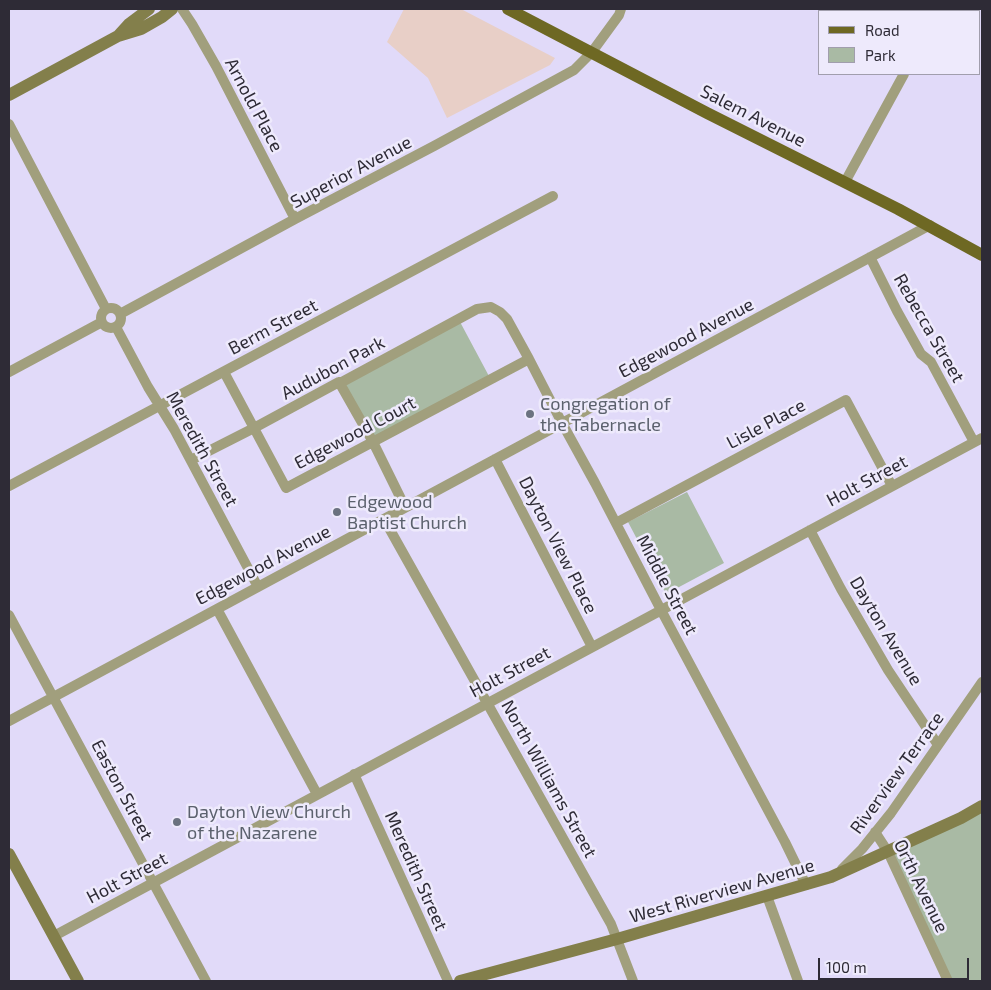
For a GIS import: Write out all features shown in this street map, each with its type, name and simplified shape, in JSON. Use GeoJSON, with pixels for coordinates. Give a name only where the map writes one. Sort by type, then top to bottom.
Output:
{"type":"FeatureCollection","features":[{"type":"Feature","properties":{"kind":"main road","name":"Salem Avenue"},"geometry":{"type":"LineString","coordinates":[[508,9],[930,225],[982,255]]}},
{"type":"Feature","properties":{"kind":"street"},"geometry":{"type":"LineString","coordinates":[[118,36],[129,24],[150,9]]}},
{"type":"Feature","properties":{"kind":"street"},"geometry":{"type":"LineString","coordinates":[[9,95],[118,36],[141,30],[172,9]]}},
{"type":"Feature","properties":{"kind":"street","name":"Arnold Place"},"geometry":{"type":"LineString","coordinates":[[182,9],[194,26],[216,66],[295,219]]}},
{"type":"Feature","properties":{"kind":"street","name":"Superior Avenue"},"geometry":{"type":"LineString","coordinates":[[120,314],[574,70],[592,52],[622,9]]}},
{"type":"Feature","properties":{"kind":"street"},"geometry":{"type":"LineString","coordinates":[[845,182],[903,75]]}},
{"type":"Feature","properties":{"kind":"street"},"geometry":{"type":"LineString","coordinates":[[9,124],[106,309]]}},
{"type":"Feature","properties":{"kind":"street","name":"Berm Street"},"geometry":{"type":"LineString","coordinates":[[9,486],[553,196]]}},
{"type":"Feature","properties":{"kind":"street","name":"Edgewood Avenue"},"geometry":{"type":"LineString","coordinates":[[9,721],[930,225]]}},
{"type":"Feature","properties":{"kind":"street","name":"Rebecca Street"},"geometry":{"type":"LineString","coordinates":[[870,257],[916,346],[921,354],[930,362],[978,440]]}},
{"type":"Feature","properties":{"kind":"street","name":"Middle Street"},"geometry":{"type":"LineString","coordinates":[[490,307],[500,312],[507,319],[529,359],[806,885]]}},
{"type":"Feature","properties":{"kind":"street","name":"Audubon Park"},"geometry":{"type":"LineString","coordinates":[[191,460],[342,382],[477,309],[490,307]]}},
{"type":"Feature","properties":{"kind":"street"},"geometry":{"type":"LineString","coordinates":[[114,308],[120,314],[120,323],[116,327],[108,328],[104,326],[101,315],[106,309],[114,308]]}},
{"type":"Feature","properties":{"kind":"street"},"geometry":{"type":"LineString","coordinates":[[9,372],[102,322]]}},
{"type":"Feature","properties":{"kind":"street","name":"Meredith Street"},"geometry":{"type":"LineString","coordinates":[[116,327],[191,460],[258,587]]}},
{"type":"Feature","properties":{"kind":"street","name":"Edgewood Court"},"geometry":{"type":"LineString","coordinates":[[224,372],[286,488],[529,359]]}},
{"type":"Feature","properties":{"kind":"street"},"geometry":{"type":"LineString","coordinates":[[339,382],[405,507]]}},
{"type":"Feature","properties":{"kind":"street","name":"Lisle Place"},"geometry":{"type":"LineString","coordinates":[[616,523],[846,400],[892,486]]}},
{"type":"Feature","properties":{"kind":"street","name":"Holt Street"},"geometry":{"type":"LineString","coordinates":[[54,936],[978,440]]}},
{"type":"Feature","properties":{"kind":"street","name":"Dayton View Place"},"geometry":{"type":"LineString","coordinates":[[495,459],[592,647]]}},
{"type":"Feature","properties":{"kind":"street","name":"North Williams Street"},"geometry":{"type":"LineString","coordinates":[[384,518],[611,924],[633,981]]}},
{"type":"Feature","properties":{"kind":"street","name":"Dayton Avenue"},"geometry":{"type":"LineString","coordinates":[[810,530],[841,589],[888,670],[938,745]]}},
{"type":"Feature","properties":{"kind":"street"},"geometry":{"type":"LineString","coordinates":[[217,609],[317,794]]}},
{"type":"Feature","properties":{"kind":"street","name":"Easton Street"},"geometry":{"type":"LineString","coordinates":[[9,615],[206,981]]}},
{"type":"Feature","properties":{"kind":"street","name":"Riverview Terrace"},"geometry":{"type":"LineString","coordinates":[[831,877],[853,860],[891,813],[982,682]]}},
{"type":"Feature","properties":{"kind":"street","name":"Meredith Street"},"geometry":{"type":"LineString","coordinates":[[354,774],[448,981]]}},
{"type":"Feature","properties":{"kind":"street","name":"West Riverview Avenue"},"geometry":{"type":"LineString","coordinates":[[460,981],[617,939],[831,877],[961,818],[982,806]]}},
{"type":"Feature","properties":{"kind":"street","name":"Orth Avenue"},"geometry":{"type":"LineString","coordinates":[[875,832],[888,852],[948,981]]}},
{"type":"Feature","properties":{"kind":"street"},"geometry":{"type":"LineString","coordinates":[[9,854],[78,981]]}},
{"type":"Feature","properties":{"kind":"street"},"geometry":{"type":"LineString","coordinates":[[767,896],[798,981]]}},
{"type":"Feature","properties":{"kind":"shaded area"},"geometry":{"type":"Polygon","coordinates":[[[404,9],[461,9],[555,58],[550,65],[447,118],[428,78],[387,42],[404,9]]]}},
{"type":"Feature","properties":{"kind":"green space"},"geometry":{"type":"Polygon","coordinates":[[[459,320],[490,378],[374,440],[342,382],[459,320]]]}},
{"type":"Feature","properties":{"kind":"green space"},"geometry":{"type":"Polygon","coordinates":[[[687,492],[724,563],[666,594],[628,522],[687,492]]]}},
{"type":"Feature","properties":{"kind":"green space"},"geometry":{"type":"Polygon","coordinates":[[[982,806],[982,981],[948,981],[888,852],[982,806]]]}},
{"type":"Feature","properties":{"kind":"place","name":"Congregation of the Tabernacle"},"geometry":{"type":"Point","coordinates":[530,414]}},
{"type":"Feature","properties":{"kind":"place","name":"Edgewood Baptist Church"},"geometry":{"type":"Point","coordinates":[337,512]}},
{"type":"Feature","properties":{"kind":"place","name":"Dayton View Church of the Nazarene"},"geometry":{"type":"Point","coordinates":[177,822]}}]}
